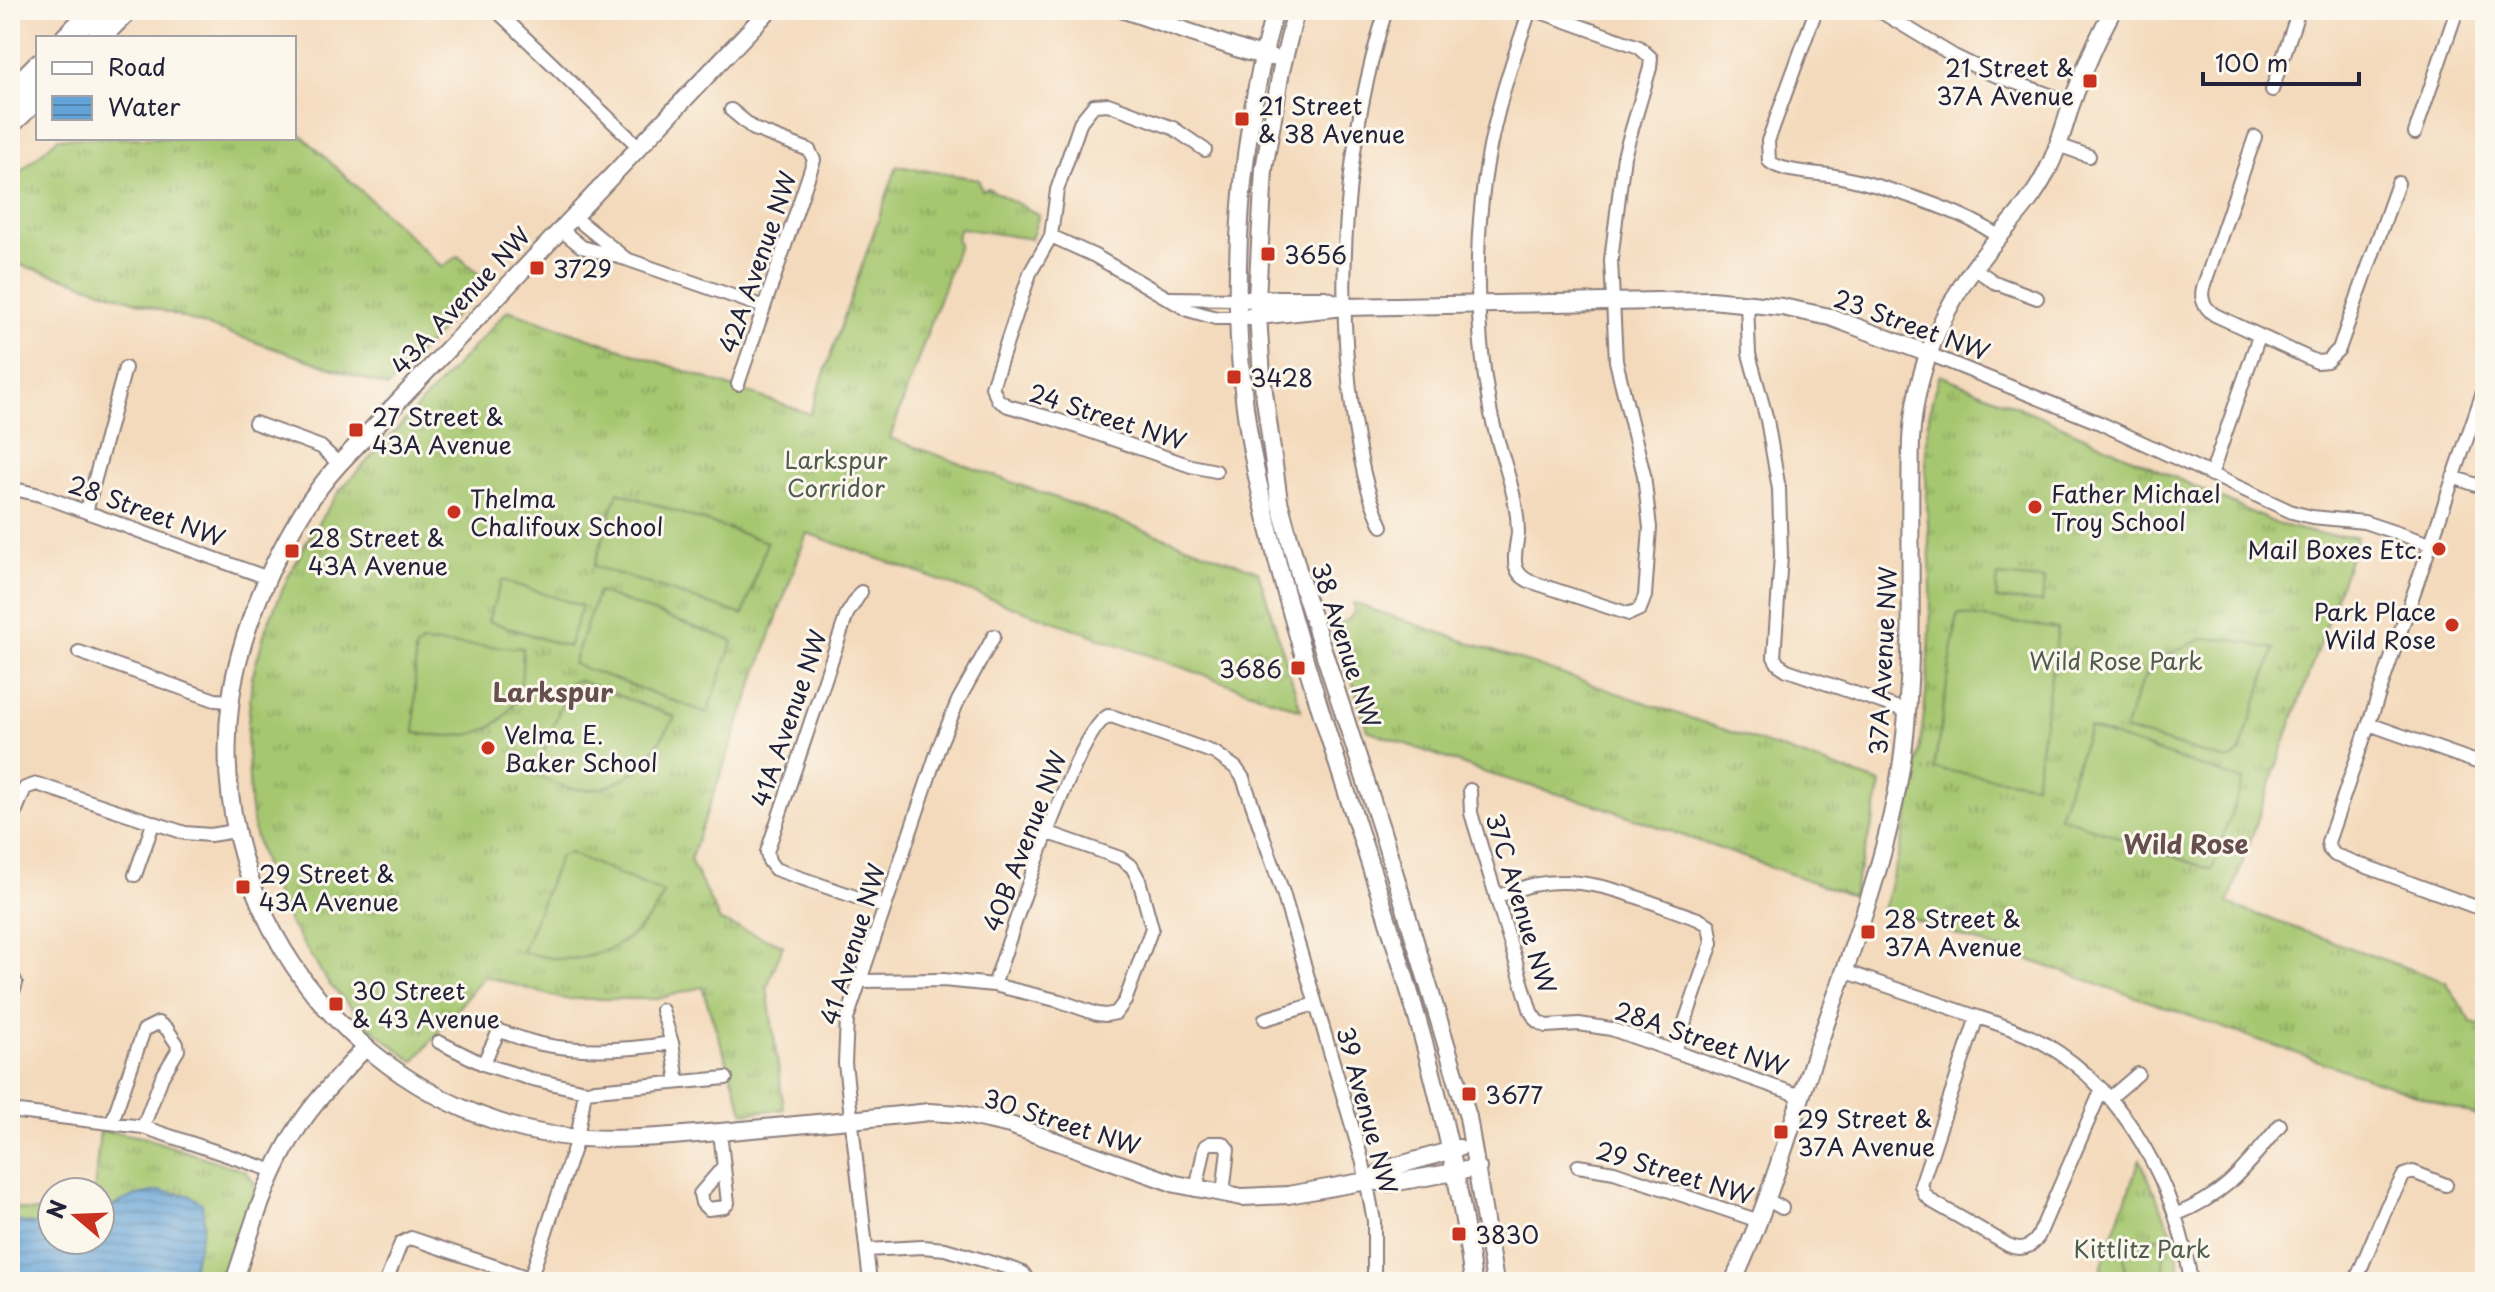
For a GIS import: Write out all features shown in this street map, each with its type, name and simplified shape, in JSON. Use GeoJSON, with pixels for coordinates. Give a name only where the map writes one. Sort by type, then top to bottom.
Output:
{"type":"FeatureCollection","features":[{"type":"Feature","properties":{"kind":"highway"},"geometry":{"type":"LineString","coordinates":[[69,36],[95,10]]}},
{"type":"Feature","properties":{"kind":"highway"},"geometry":{"type":"LineString","coordinates":[[100,36],[126,10]]}},
{"type":"Feature","properties":{"kind":"highway"},"geometry":{"type":"LineString","coordinates":[[10,94],[36,68]]}},
{"type":"Feature","properties":{"kind":"highway"},"geometry":{"type":"LineString","coordinates":[[10,123],[36,98]]}},
{"type":"Feature","properties":{"kind":"street"},"geometry":{"type":"LineString","coordinates":[[497,10],[638,146]]}},
{"type":"Feature","properties":{"kind":"street"},"geometry":{"type":"LineString","coordinates":[[1124,10],[1264,56],[1283,59]]}},
{"type":"Feature","properties":{"kind":"street","name":"38 Avenue NW"},"geometry":{"type":"LineString","coordinates":[[1275,10],[1252,113],[1244,179],[1239,318],[1255,469],[1304,656],[1437,1085],[1473,1282]]}},
{"type":"Feature","properties":{"kind":"street","name":"38 Avenue NW"},"geometry":{"type":"LineString","coordinates":[[1296,10],[1283,59],[1264,169],[1257,299],[1262,377],[1279,501],[1468,1117],[1495,1282]]}},
{"type":"Feature","properties":{"kind":"street"},"geometry":{"type":"LineString","coordinates":[[1382,526],[1371,504],[1359,451],[1349,379],[1345,307],[1346,243],[1353,167],[1367,85],[1386,10]]}},
{"type":"Feature","properties":{"kind":"street"},"geometry":{"type":"LineString","coordinates":[[1532,10],[1639,47],[1651,58],[1620,178],[1611,247],[1611,301],[1619,378],[1644,475],[1650,528],[1645,596],[1640,609],[1629,614],[1529,581],[1516,569],[1517,515],[1490,407],[1479,304],[1480,221],[1489,156],[1504,88],[1532,10]]}},
{"type":"Feature","properties":{"kind":"street"},"geometry":{"type":"LineString","coordinates":[[1816,10],[1768,141],[1769,161],[1778,167],[1841,177],[1890,191],[1972,219],[1999,237]]}},
{"type":"Feature","properties":{"kind":"street"},"geometry":{"type":"LineString","coordinates":[[1878,10],[1954,56],[1989,73],[2072,103]]}},
{"type":"Feature","properties":{"kind":"street","name":"37A Avenue NW"},"geometry":{"type":"LineString","coordinates":[[1733,1282],[1759,1221],[1887,838],[1900,773],[1907,711],[1913,599],[1911,440],[1917,394],[1941,321],[1974,268],[2031,198],[2046,173],[2093,47],[2113,10]]}},
{"type":"Feature","properties":{"kind":"street"},"geometry":{"type":"LineString","coordinates":[[2272,90],[2299,10]]}},
{"type":"Feature","properties":{"kind":"street"},"geometry":{"type":"LineString","coordinates":[[2415,133],[2457,10]]}},
{"type":"Feature","properties":{"kind":"street"},"geometry":{"type":"LineString","coordinates":[[2478,10],[2485,12]]}},
{"type":"Feature","properties":{"kind":"street","name":"43A Avenue NW"},"geometry":{"type":"LineString","coordinates":[[250,879],[236,831],[228,764],[230,701],[247,630],[268,578],[306,504],[339,464],[763,15]]}},
{"type":"Feature","properties":{"kind":"street"},"geometry":{"type":"LineString","coordinates":[[1051,236],[1054,204],[1065,164],[1084,114],[1090,107],[1102,103],[1163,123],[1205,150]]}},
{"type":"Feature","properties":{"kind":"street","name":"42A Avenue NW"},"geometry":{"type":"LineString","coordinates":[[731,110],[754,129],[813,155],[812,171],[738,384]]}},
{"type":"Feature","properties":{"kind":"street"},"geometry":{"type":"LineString","coordinates":[[2255,137],[2203,288],[2203,303],[2215,315],[2317,362],[2327,361],[2339,349],[2398,183]]}},
{"type":"Feature","properties":{"kind":"street"},"geometry":{"type":"LineString","coordinates":[[2058,145],[2089,156]]}},
{"type":"Feature","properties":{"kind":"street"},"geometry":{"type":"LineString","coordinates":[[573,216],[626,259]]}},
{"type":"Feature","properties":{"kind":"street"},"geometry":{"type":"LineString","coordinates":[[560,229],[582,247],[764,307]]}},
{"type":"Feature","properties":{"kind":"street","name":"23 Street NW"},"geometry":{"type":"LineString","coordinates":[[1051,236],[1095,256],[1194,313],[1216,318],[1257,317],[1345,307],[1711,300],[1830,317],[2080,415],[2302,515],[2364,522],[2430,544]]}},
{"type":"Feature","properties":{"kind":"street","name":"24 Street NW"},"geometry":{"type":"LineString","coordinates":[[1051,236],[1030,273],[994,376],[993,392],[998,400],[1008,406],[1191,466],[1216,471]]}},
{"type":"Feature","properties":{"kind":"street"},"geometry":{"type":"LineString","coordinates":[[1974,268],[1990,280],[2037,298]]}},
{"type":"Feature","properties":{"kind":"street","name":"23 Street NW"},"geometry":{"type":"LineString","coordinates":[[1170,298],[1325,299],[1345,307]]}},
{"type":"Feature","properties":{"kind":"street"},"geometry":{"type":"LineString","coordinates":[[1747,303],[1749,354],[1767,420],[1779,489],[1781,556],[1774,657],[1787,670],[1907,711]]}},
{"type":"Feature","properties":{"kind":"street"},"geometry":{"type":"LineString","coordinates":[[2211,475],[2259,336]]}},
{"type":"Feature","properties":{"kind":"street"},"geometry":{"type":"LineString","coordinates":[[86,512],[125,368]]}},
{"type":"Feature","properties":{"kind":"street"},"geometry":{"type":"LineString","coordinates":[[2483,905],[2459,901],[2335,855],[2329,849],[2328,842],[2485,386]]}},
{"type":"Feature","properties":{"kind":"street"},"geometry":{"type":"LineString","coordinates":[[255,423],[316,445],[339,464]]}},
{"type":"Feature","properties":{"kind":"street"},"geometry":{"type":"LineString","coordinates":[[2453,477],[2485,488]]}},
{"type":"Feature","properties":{"kind":"street","name":"28 Street NW"},"geometry":{"type":"LineString","coordinates":[[10,488],[40,495],[268,578]]}},
{"type":"Feature","properties":{"kind":"street","name":"41A Avenue NW"},"geometry":{"type":"LineString","coordinates":[[861,592],[847,614],[767,848],[769,861],[779,870],[884,907]]}},
{"type":"Feature","properties":{"kind":"street","name":"41 Avenue NW"},"geometry":{"type":"LineString","coordinates":[[870,1282],[850,1120],[846,1034],[859,981],[947,726],[994,636]]}},
{"type":"Feature","properties":{"kind":"street"},"geometry":{"type":"LineString","coordinates":[[79,652],[215,700],[230,701]]}},
{"type":"Feature","properties":{"kind":"street","name":"39 Avenue NW"},"geometry":{"type":"LineString","coordinates":[[1105,717],[1114,717],[1204,748],[1226,759],[1236,768],[1248,790],[1283,893],[1350,1115],[1374,1221],[1376,1280]]}},
{"type":"Feature","properties":{"kind":"street","name":"40B Avenue NW"},"geometry":{"type":"LineString","coordinates":[[994,985],[1078,756],[1094,728],[1105,717]]}},
{"type":"Feature","properties":{"kind":"street"},"geometry":{"type":"LineString","coordinates":[[2369,724],[2485,765]]}},
{"type":"Feature","properties":{"kind":"street"},"geometry":{"type":"LineString","coordinates":[[10,825],[22,793],[29,785],[44,785],[153,824],[197,835],[236,831]]}},
{"type":"Feature","properties":{"kind":"street","name":"37C Avenue NW"},"geometry":{"type":"LineString","coordinates":[[1470,790],[1471,813],[1496,897],[1531,1012],[1541,1024]]}},
{"type":"Feature","properties":{"kind":"street"},"geometry":{"type":"LineString","coordinates":[[135,875],[153,824]]}},
{"type":"Feature","properties":{"kind":"street"},"geometry":{"type":"LineString","coordinates":[[859,981],[943,980],[994,985],[1060,1001],[1097,1014],[1116,1013],[1125,1001],[1152,928],[1139,880],[1127,862],[1049,833]]}},
{"type":"Feature","properties":{"kind":"street","name":"30 Street NW"},"geometry":{"type":"LineString","coordinates":[[250,879],[273,932],[303,979],[338,1022],[365,1048],[416,1084],[475,1113],[517,1127],[577,1139],[650,1139],[929,1112],[984,1119],[1196,1190],[1273,1197],[1367,1181],[1391,1183],[1478,1168]]}},
{"type":"Feature","properties":{"kind":"street"},"geometry":{"type":"LineString","coordinates":[[1496,897],[1539,884],[1583,883],[1605,887],[1698,919],[1711,928],[1712,943],[1675,1051]]}},
{"type":"Feature","properties":{"kind":"street"},"geometry":{"type":"LineString","coordinates":[[10,971],[16,983],[10,1000]]}},
{"type":"Feature","properties":{"kind":"street"},"geometry":{"type":"LineString","coordinates":[[1844,971],[2018,1031],[2073,1063],[2106,1093],[2142,1147],[2175,1215],[2191,1282]]}},
{"type":"Feature","properties":{"kind":"street","name":"39 Avenue NW"},"geometry":{"type":"LineString","coordinates":[[1265,1019],[1315,1004]]}},
{"type":"Feature","properties":{"kind":"street"},"geometry":{"type":"LineString","coordinates":[[662,1010],[672,1043],[678,1082]]}},
{"type":"Feature","properties":{"kind":"street"},"geometry":{"type":"LineString","coordinates":[[1977,1017],[1922,1176],[1922,1189],[1933,1202],[2016,1249],[2026,1248],[2038,1237],[2106,1093],[2138,1074]]}},
{"type":"Feature","properties":{"kind":"street"},"geometry":{"type":"LineString","coordinates":[[112,1122],[144,1030],[158,1023],[167,1029],[178,1050],[162,1077],[143,1127]]}},
{"type":"Feature","properties":{"kind":"street","name":"28A Street NW"},"geometry":{"type":"LineString","coordinates":[[1541,1024],[1602,1026],[1801,1096]]}},
{"type":"Feature","properties":{"kind":"street"},"geometry":{"type":"LineString","coordinates":[[483,1064],[499,1031],[567,1048],[644,1048],[672,1043]]}},
{"type":"Feature","properties":{"kind":"street"},"geometry":{"type":"LineString","coordinates":[[439,1042],[483,1064],[585,1091],[726,1078]]}},
{"type":"Feature","properties":{"kind":"street"},"geometry":{"type":"LineString","coordinates":[[234,1282],[274,1171],[306,1116],[365,1048]]}},
{"type":"Feature","properties":{"kind":"street"},"geometry":{"type":"LineString","coordinates":[[386,1282],[397,1249],[405,1239],[411,1238],[533,1281],[577,1139],[585,1091]]}},
{"type":"Feature","properties":{"kind":"street"},"geometry":{"type":"LineString","coordinates":[[10,1111],[143,1127],[274,1171]]}},
{"type":"Feature","properties":{"kind":"street"},"geometry":{"type":"LineString","coordinates":[[2175,1215],[2205,1202],[2227,1187],[2280,1125]]}},
{"type":"Feature","properties":{"kind":"street"},"geometry":{"type":"LineString","coordinates":[[720,1132],[723,1167]]}},
{"type":"Feature","properties":{"kind":"street"},"geometry":{"type":"LineString","coordinates":[[1196,1190],[1205,1146],[1223,1143],[1228,1149],[1223,1194]]}},
{"type":"Feature","properties":{"kind":"street","name":"30 Street NW"},"geometry":{"type":"LineString","coordinates":[[1367,1181],[1386,1169],[1473,1145]]}},
{"type":"Feature","properties":{"kind":"street","name":"29 Street NW"},"geometry":{"type":"LineString","coordinates":[[1578,1166],[1614,1172],[1759,1221]]}},
{"type":"Feature","properties":{"kind":"street"},"geometry":{"type":"LineString","coordinates":[[2355,1282],[2387,1206],[2404,1175],[2413,1172],[2446,1185]]}},
{"type":"Feature","properties":{"kind":"street"},"geometry":{"type":"LineString","coordinates":[[1766,1199],[1782,1208]]}},
{"type":"Feature","properties":{"kind":"street"},"geometry":{"type":"LineString","coordinates":[[867,1250],[945,1249],[1016,1270],[1029,1280]]}},
{"type":"Feature","properties":{"kind":"shaded area"},"geometry":{"type":"Polygon","coordinates":[[[1179,10],[1249,10],[1244,25],[1235,29],[1179,10]]]}},
{"type":"Feature","properties":{"kind":"green space"},"geometry":{"type":"Polygon","coordinates":[[[296,130],[442,267],[458,256],[487,281],[388,387],[10,262],[10,181],[56,140],[296,140],[296,130]]]}},
{"type":"Feature","properties":{"kind":"green space","name":"Velma E. Baker School"},"geometry":{"type":"Polygon","coordinates":[[[897,166],[978,179],[982,190],[988,188],[1039,215],[1031,239],[960,228],[956,239],[959,244],[890,438],[1258,571],[1301,710],[807,533],[690,860],[720,921],[783,945],[767,987],[784,1109],[744,1113],[702,987],[657,999],[563,999],[484,976],[414,1062],[366,1024],[329,984],[289,922],[269,881],[255,835],[250,803],[247,734],[252,678],[266,628],[312,532],[340,490],[508,310],[810,414],[897,166]]]}},
{"type":"Feature","properties":{"kind":"green space","name":"Wild Rose Park"},"geometry":{"type":"Polygon","coordinates":[[[1940,375],[2040,416],[2277,524],[2318,534],[2357,537],[2228,904],[2446,982],[2472,1023],[2485,1027],[2485,1119],[1883,909],[1904,832],[1924,713],[1931,592],[1926,453],[1932,398],[1940,375]]]}},
{"type":"Feature","properties":{"kind":"green space"},"geometry":{"type":"Polygon","coordinates":[[[618,492],[767,542],[743,615],[594,566],[618,492]]]}},
{"type":"Feature","properties":{"kind":"green space"},"geometry":{"type":"Polygon","coordinates":[[[1998,576],[2044,580],[2042,603],[1996,599],[1998,576]]]}},
{"type":"Feature","properties":{"kind":"green space"},"geometry":{"type":"Polygon","coordinates":[[[502,580],[582,606],[568,647],[488,621],[502,580]]]}},
{"type":"Feature","properties":{"kind":"green space"},"geometry":{"type":"Polygon","coordinates":[[[598,592],[733,641],[707,713],[573,664],[598,592]]]}},
{"type":"Feature","properties":{"kind":"green space"},"geometry":{"type":"Polygon","coordinates":[[[1353,603],[1881,783],[1852,896],[1603,807],[1486,773],[1367,730],[1335,622],[1340,624],[1351,616],[1353,603]]]}},
{"type":"Feature","properties":{"kind":"green space"},"geometry":{"type":"Polygon","coordinates":[[[1958,614],[2058,629],[2035,784],[1934,769],[1958,614]]]}},
{"type":"Feature","properties":{"kind":"green space"},"geometry":{"type":"Polygon","coordinates":[[[2203,639],[2228,639],[2274,649],[2240,752],[2232,759],[2125,730],[2136,695],[2149,671],[2170,654],[2203,639]]]}},
{"type":"Feature","properties":{"kind":"green space"},"geometry":{"type":"Polygon","coordinates":[[[421,643],[523,648],[520,687],[504,717],[479,732],[464,735],[415,733],[415,650],[421,643]]]}},
{"type":"Feature","properties":{"kind":"green space"},"geometry":{"type":"Polygon","coordinates":[[[578,680],[675,717],[636,769],[610,785],[594,789],[566,787],[535,775],[569,684],[578,680]]]}},
{"type":"Feature","properties":{"kind":"green space"},"geometry":{"type":"Polygon","coordinates":[[[2089,728],[2243,781],[2212,870],[2059,816],[2089,728]]]}},
{"type":"Feature","properties":{"kind":"green space"},"geometry":{"type":"Polygon","coordinates":[[[569,853],[664,893],[656,908],[633,934],[604,951],[570,959],[522,952],[560,856],[569,853]]]}},
{"type":"Feature","properties":{"kind":"green space"},"geometry":{"type":"Polygon","coordinates":[[[100,1130],[143,1137],[245,1171],[255,1183],[254,1192],[225,1282],[10,1282],[10,1206],[36,1211],[36,1256],[116,1256],[116,1176],[96,1176],[100,1130]]]}},
{"type":"Feature","properties":{"kind":"green space","name":"Kittlitz Park"},"geometry":{"type":"Polygon","coordinates":[[[2140,1159],[2174,1237],[2182,1282],[2096,1282],[2140,1159]]]}},
{"type":"Feature","properties":{"kind":"green space"},"geometry":{"type":"Polygon","coordinates":[[[2162,1237],[2165,1282],[2126,1282],[2123,1240],[2162,1237]]]}},
{"type":"Feature","properties":{"kind":"water"},"geometry":{"type":"Polygon","coordinates":[[[159,1191],[189,1195],[202,1203],[204,1223],[189,1282],[10,1282],[10,1220],[36,1224],[36,1256],[116,1256],[116,1204],[136,1195],[159,1191]]]}},
{"type":"Feature","properties":{"kind":"place","name":"21 Street & 37A Avenue"},"geometry":{"type":"Point","coordinates":[2090,81]}},
{"type":"Feature","properties":{"kind":"place","name":"21 Street & 38 Avenue"},"geometry":{"type":"Point","coordinates":[1242,119]}},
{"type":"Feature","properties":{"kind":"place","name":"3656"},"geometry":{"type":"Point","coordinates":[1268,254]}},
{"type":"Feature","properties":{"kind":"place","name":"3729"},"geometry":{"type":"Point","coordinates":[537,268]}},
{"type":"Feature","properties":{"kind":"place","name":"3428"},"geometry":{"type":"Point","coordinates":[1234,377]}},
{"type":"Feature","properties":{"kind":"place","name":"27 Street & 43A Avenue"},"geometry":{"type":"Point","coordinates":[356,430]}},
{"type":"Feature","properties":{"kind":"place","name":"Father Michael Troy School"},"geometry":{"type":"Point","coordinates":[2035,507]}},
{"type":"Feature","properties":{"kind":"place","name":"Thelma Chalifoux School"},"geometry":{"type":"Point","coordinates":[454,512]}},
{"type":"Feature","properties":{"kind":"place","name":"Mail Boxes Etc."},"geometry":{"type":"Point","coordinates":[2439,549]}},
{"type":"Feature","properties":{"kind":"place","name":"28 Street & 43A Avenue"},"geometry":{"type":"Point","coordinates":[292,551]}},
{"type":"Feature","properties":{"kind":"place","name":"Park Place Wild Rose"},"geometry":{"type":"Point","coordinates":[2452,625]}},
{"type":"Feature","properties":{"kind":"place","name":"3686"},"geometry":{"type":"Point","coordinates":[1298,668]}},
{"type":"Feature","properties":{"kind":"place","name":"Velma E. Baker School"},"geometry":{"type":"Point","coordinates":[488,748]}},
{"type":"Feature","properties":{"kind":"place","name":"29 Street & 43A Avenue"},"geometry":{"type":"Point","coordinates":[243,887]}},
{"type":"Feature","properties":{"kind":"place","name":"28 Street & 37A Avenue"},"geometry":{"type":"Point","coordinates":[1868,932]}},
{"type":"Feature","properties":{"kind":"place","name":"30 Street & 43 Avenue"},"geometry":{"type":"Point","coordinates":[336,1004]}},
{"type":"Feature","properties":{"kind":"place","name":"3677"},"geometry":{"type":"Point","coordinates":[1469,1094]}},
{"type":"Feature","properties":{"kind":"place","name":"29 Street & 37A Avenue"},"geometry":{"type":"Point","coordinates":[1781,1132]}},
{"type":"Feature","properties":{"kind":"place","name":"3830"},"geometry":{"type":"Point","coordinates":[1459,1234]}},
{"type":"Feature","properties":{"kind":"district","name":"Larkspur"},"geometry":{"type":"Point","coordinates":[553,691]}},
{"type":"Feature","properties":{"kind":"district","name":"Wild Rose"},"geometry":{"type":"Point","coordinates":[2186,843]}},
{"type":"Feature","properties":{"kind":"park label","name":"Larkspur Corridor"},"geometry":{"type":"Point","coordinates":[836,473]}}]}
